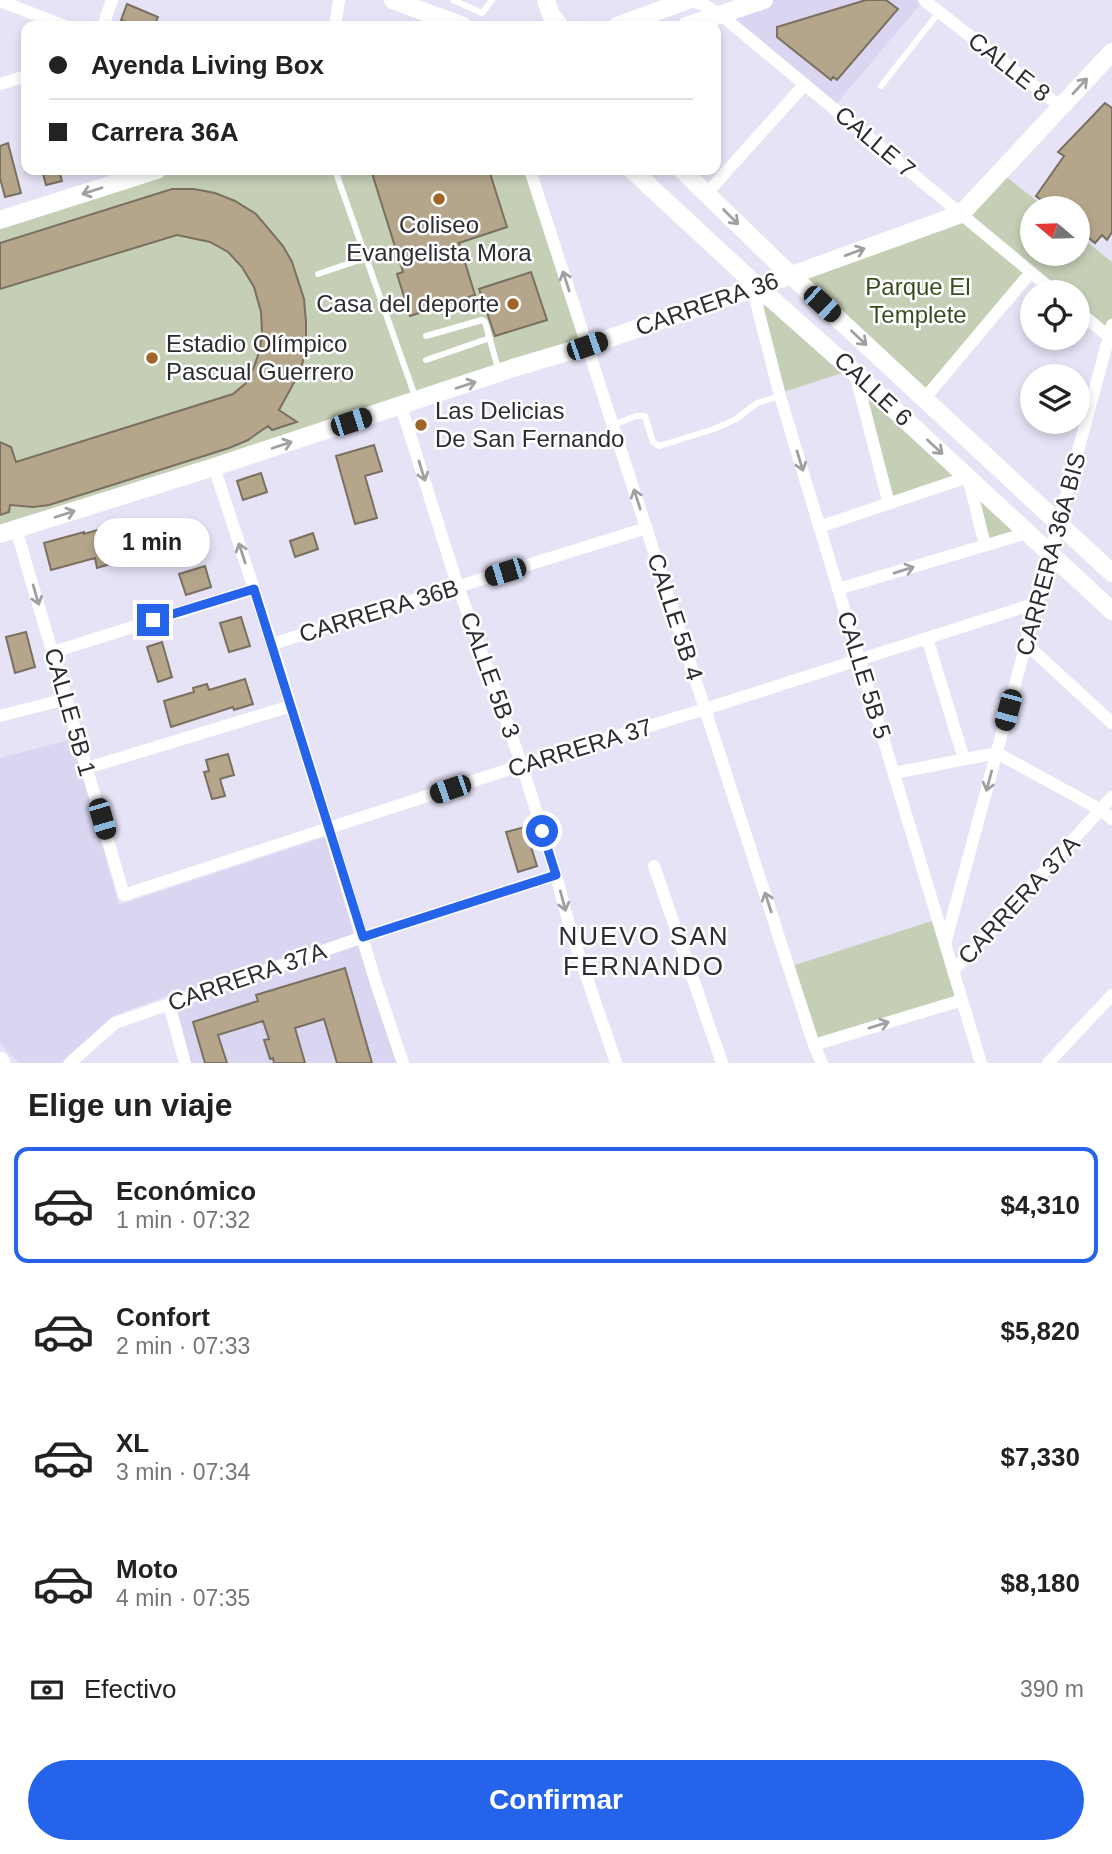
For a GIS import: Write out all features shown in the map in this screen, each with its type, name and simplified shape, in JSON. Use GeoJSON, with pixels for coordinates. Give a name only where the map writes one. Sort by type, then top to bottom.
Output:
{"type":"FeatureCollection","features":[{"type":"Feature","properties":{"kind":"main road"},"geometry":{"type":"LineString","coordinates":[[394,0],[417,4],[452,21]]}},
{"type":"Feature","properties":{"kind":"main road"},"geometry":{"type":"LineString","coordinates":[[546,0],[556,21]]}},
{"type":"Feature","properties":{"kind":"main road"},"geometry":{"type":"LineString","coordinates":[[631,21],[689,0]]}},
{"type":"Feature","properties":{"kind":"main road"},"geometry":{"type":"LineString","coordinates":[[702,21],[764,0]]}},
{"type":"Feature","properties":{"kind":"main road","name":"CARRERA 36"},"geometry":{"type":"LineString","coordinates":[[8,532],[587,346],[961,214],[1111,53]]}},
{"type":"Feature","properties":{"kind":"main road"},"geometry":{"type":"LineString","coordinates":[[0,220],[127,175]]}},
{"type":"Feature","properties":{"kind":"main road","name":"CALLE 6"},"geometry":{"type":"LineString","coordinates":[[637,175],[1112,611]]}},
{"type":"Feature","properties":{"kind":"main road","name":"CALLE 6"},"geometry":{"type":"LineString","coordinates":[[687,175],[791,275],[1112,573]]}},
{"type":"Feature","properties":{"kind":"street"},"geometry":{"type":"LineString","coordinates":[[105,21],[112,0]]}},
{"type":"Feature","properties":{"kind":"street"},"geometry":{"type":"LineString","coordinates":[[336,21],[339,0]]}},
{"type":"Feature","properties":{"kind":"street","name":"CALLE 7"},"geometry":{"type":"LineString","coordinates":[[689,0],[721,15],[1041,280]]}},
{"type":"Feature","properties":{"kind":"street","name":"CALLE 8"},"geometry":{"type":"LineString","coordinates":[[924,0],[1060,107]]}},
{"type":"Feature","properties":{"kind":"street"},"geometry":{"type":"LineString","coordinates":[[0,1],[52,21]]}},
{"type":"Feature","properties":{"kind":"street"},"geometry":{"type":"LineString","coordinates":[[0,84],[21,78]]}},
{"type":"Feature","properties":{"kind":"street"},"geometry":{"type":"LineString","coordinates":[[707,193],[804,84]]}},
{"type":"Feature","properties":{"kind":"street","name":"CALLE 5B 4"},"geometry":{"type":"LineString","coordinates":[[532,175],[821,1063]]}},
{"type":"Feature","properties":{"kind":"street"},"geometry":{"type":"LineString","coordinates":[[924,398],[1031,272]]}},
{"type":"Feature","properties":{"kind":"street","name":"CALLE 5B 5"},"geometry":{"type":"LineString","coordinates":[[757,286],[756,302],[780,396],[981,1063]]}},
{"type":"Feature","properties":{"kind":"street"},"geometry":{"type":"LineString","coordinates":[[1090,319],[1111,334]]}},
{"type":"Feature","properties":{"kind":"street","name":"CARRERA 36A BIS"},"geometry":{"type":"LineString","coordinates":[[945,945],[1111,334]]}},
{"type":"Feature","properties":{"kind":"street"},"geometry":{"type":"LineString","coordinates":[[855,373],[889,504]]}},
{"type":"Feature","properties":{"kind":"street","name":"CALLE 5B 3"},"geometry":{"type":"LineString","coordinates":[[409,404],[458,587],[523,765],[570,929],[616,1063]]}},
{"type":"Feature","properties":{"kind":"street"},"geometry":{"type":"LineString","coordinates":[[214,467],[403,1063]]}},
{"type":"Feature","properties":{"kind":"street"},"geometry":{"type":"LineString","coordinates":[[820,527],[968,477],[985,545]]}},
{"type":"Feature","properties":{"kind":"street","name":"CARRERA 36B"},"geometry":{"type":"LineString","coordinates":[[272,644],[647,528]]}},
{"type":"Feature","properties":{"kind":"street","name":"CALLE 5B 1"},"geometry":{"type":"LineString","coordinates":[[8,532],[53,652],[124,895]]}},
{"type":"Feature","properties":{"kind":"street"},"geometry":{"type":"LineString","coordinates":[[838,589],[1027,533]]}},
{"type":"Feature","properties":{"kind":"street"},"geometry":{"type":"LineString","coordinates":[[53,652],[254,589]]}},
{"type":"Feature","properties":{"kind":"street","name":"CARRERA 37"},"geometry":{"type":"LineString","coordinates":[[124,895],[523,765],[1037,603]]}},
{"type":"Feature","properties":{"kind":"street"},"geometry":{"type":"LineString","coordinates":[[927,638],[964,759]]}},
{"type":"Feature","properties":{"kind":"street"},"geometry":{"type":"LineString","coordinates":[[1026,644],[1112,723]]}},
{"type":"Feature","properties":{"kind":"street"},"geometry":{"type":"LineString","coordinates":[[0,716],[66,699]]}},
{"type":"Feature","properties":{"kind":"street"},"geometry":{"type":"LineString","coordinates":[[87,768],[291,706]]}},
{"type":"Feature","properties":{"kind":"street"},"geometry":{"type":"LineString","coordinates":[[894,773],[997,753],[1101,810],[1112,819]]}},
{"type":"Feature","properties":{"kind":"street","name":"CARRERA 37A"},"geometry":{"type":"LineString","coordinates":[[953,971],[1112,797]]}},
{"type":"Feature","properties":{"kind":"street"},"geometry":{"type":"LineString","coordinates":[[654,866],[722,1063]]}},
{"type":"Feature","properties":{"kind":"street","name":"CARRERA 37A"},"geometry":{"type":"LineString","coordinates":[[70,1063],[115,1023],[363,937],[556,875]]}},
{"type":"Feature","properties":{"kind":"street"},"geometry":{"type":"LineString","coordinates":[[1048,1063],[1112,995]]}},
{"type":"Feature","properties":{"kind":"street","name":"CARRERA 37A"},"geometry":{"type":"LineString","coordinates":[[814,1045],[962,1000]]}},
{"type":"Feature","properties":{"kind":"street"},"geometry":{"type":"LineString","coordinates":[[169,1004],[185,1063]]}},
{"type":"Feature","properties":{"kind":"lane"},"geometry":{"type":"LineString","coordinates":[[453,0],[482,13],[492,0]]}},
{"type":"Feature","properties":{"kind":"lane"},"geometry":{"type":"LineString","coordinates":[[881,86],[940,11]]}},
{"type":"Feature","properties":{"kind":"lane"},"geometry":{"type":"LineString","coordinates":[[337,175],[409,404]]}},
{"type":"Feature","properties":{"kind":"lane"},"geometry":{"type":"LineString","coordinates":[[318,274],[365,258]]}},
{"type":"Feature","properties":{"kind":"lane"},"geometry":{"type":"LineString","coordinates":[[426,336],[479,320],[485,322],[499,374]]}},
{"type":"Feature","properties":{"kind":"lane"},"geometry":{"type":"LineString","coordinates":[[426,360],[490,338]]}},
{"type":"Feature","properties":{"kind":"lane"},"geometry":{"type":"LineString","coordinates":[[613,425],[636,416],[645,416],[653,442],[659,446],[714,429],[736,419],[757,403],[780,396]]}},
{"type":"Feature","properties":{"kind":"shaded area"},"geometry":{"type":"Polygon","coordinates":[[[764,0],[924,0],[833,108],[721,15],[764,0]]]}},
{"type":"Feature","properties":{"kind":"shaded area"},"geometry":{"type":"Polygon","coordinates":[[[72,739],[119,905],[325,837],[354,935],[113,1016],[60,1063],[19,1063],[0,1043],[0,758],[72,739]]]}},
{"type":"Feature","properties":{"kind":"shaded area"},"geometry":{"type":"Polygon","coordinates":[[[363,937],[403,1063],[185,1063],[169,1004],[363,937]]]}},
{"type":"Feature","properties":{"kind":"green space","name":"Parque El Templete"},"geometry":{"type":"Polygon","coordinates":[[[1000,172],[1031,196],[1020,196],[1020,266],[1090,266],[1090,245],[1112,262],[1112,325],[1109,337],[1090,321],[1090,280],[1040,280],[1031,273],[1025,280],[1020,280],[1020,286],[924,399],[791,275],[960,214],[1000,172]]]}},
{"type":"Feature","properties":{"kind":"green space"},"geometry":{"type":"Polygon","coordinates":[[[141,175],[532,175],[587,346],[0,534],[0,220],[141,175]]]}},
{"type":"Feature","properties":{"kind":"green space"},"geometry":{"type":"Polygon","coordinates":[[[768,304],[842,373],[781,393],[762,308],[768,304]]]}},
{"type":"Feature","properties":{"kind":"green space"},"geometry":{"type":"Polygon","coordinates":[[[868,398],[953,476],[891,501],[868,398]]]}},
{"type":"Feature","properties":{"kind":"green space"},"geometry":{"type":"Polygon","coordinates":[[[976,494],[1018,535],[986,543],[976,494]]]}},
{"type":"Feature","properties":{"kind":"green space"},"geometry":{"type":"Polygon","coordinates":[[[938,919],[962,1000],[814,1045],[789,967],[938,919]]]}},
{"type":"Feature","properties":{"kind":"building"},"geometry":{"type":"Polygon","coordinates":[[[866,0],[886,0],[898,9],[837,80],[833,77],[831,80],[777,37],[777,27],[866,0]]]}},
{"type":"Feature","properties":{"kind":"building"},"geometry":{"type":"Polygon","coordinates":[[[127,4],[158,17],[156,21],[121,20],[127,4]]]}},
{"type":"Feature","properties":{"kind":"building"},"geometry":{"type":"Polygon","coordinates":[[[1105,103],[1112,108],[1112,232],[1107,240],[1102,235],[1095,243],[1090,239],[1090,196],[1036,196],[1064,156],[1058,152],[1105,103]]]}},
{"type":"Feature","properties":{"kind":"building"},"geometry":{"type":"Polygon","coordinates":[[[8,143],[21,193],[5,197],[0,178],[0,146],[8,143]]]}},
{"type":"Feature","properties":{"kind":"building"},"geometry":{"type":"Polygon","coordinates":[[[43,175],[60,175],[62,181],[46,185],[43,175]]]}},
{"type":"Feature","properties":{"kind":"building","name":"Coliseo Evangelista Mora"},"geometry":{"type":"Polygon","coordinates":[[[373,175],[491,175],[507,227],[459,243],[475,295],[410,316],[397,274],[403,272],[373,175]]]}},
{"type":"Feature","properties":{"kind":"building"},"geometry":{"type":"Polygon","coordinates":[[[172,189],[215,193],[235,201],[256,214],[283,246],[292,262],[304,299],[306,346],[301,370],[279,410],[297,422],[272,430],[268,426],[248,440],[229,448],[49,505],[10,505],[9,512],[0,515],[0,442],[11,447],[16,462],[233,394],[246,383],[260,349],[261,312],[254,287],[242,267],[228,252],[210,242],[177,235],[0,289],[0,243],[172,189]]]}},
{"type":"Feature","properties":{"kind":"building","name":"Casa del deporte"},"geometry":{"type":"Polygon","coordinates":[[[531,272],[547,320],[495,336],[479,289],[531,272]]]}},
{"type":"Feature","properties":{"kind":"building"},"geometry":{"type":"Polygon","coordinates":[[[374,445],[382,471],[365,476],[377,518],[355,524],[336,456],[374,445]]]}},
{"type":"Feature","properties":{"kind":"building"},"geometry":{"type":"Polygon","coordinates":[[[261,473],[267,492],[243,500],[237,481],[261,473]]]}},
{"type":"Feature","properties":{"kind":"building"},"geometry":{"type":"Polygon","coordinates":[[[118,524],[127,559],[97,568],[95,558],[51,570],[44,543],[118,524]]]}},
{"type":"Feature","properties":{"kind":"building"},"geometry":{"type":"Polygon","coordinates":[[[313,533],[318,549],[295,557],[290,541],[313,533]]]}},
{"type":"Feature","properties":{"kind":"building"},"geometry":{"type":"Polygon","coordinates":[[[205,566],[211,587],[186,595],[179,574],[205,566]]]}},
{"type":"Feature","properties":{"kind":"building"},"geometry":{"type":"Polygon","coordinates":[[[241,617],[250,646],[229,652],[220,623],[241,617]]]}},
{"type":"Feature","properties":{"kind":"building"},"geometry":{"type":"Polygon","coordinates":[[[26,632],[35,667],[15,673],[6,637],[26,632]]]}},
{"type":"Feature","properties":{"kind":"building"},"geometry":{"type":"Polygon","coordinates":[[[162,642],[172,677],[158,682],[147,647],[162,642]]]}},
{"type":"Feature","properties":{"kind":"building"},"geometry":{"type":"Polygon","coordinates":[[[245,679],[253,704],[234,710],[233,707],[171,727],[164,701],[194,692],[193,688],[207,684],[209,690],[245,679]]]}},
{"type":"Feature","properties":{"kind":"building"},"geometry":{"type":"Polygon","coordinates":[[[228,754],[234,775],[220,779],[225,796],[212,799],[204,772],[209,771],[206,760],[228,754]]]}},
{"type":"Feature","properties":{"kind":"building"},"geometry":{"type":"Polygon","coordinates":[[[525,827],[537,866],[518,872],[506,832],[525,827]]]}},
{"type":"Feature","properties":{"kind":"building"},"geometry":{"type":"Polygon","coordinates":[[[345,968],[372,1063],[337,1063],[324,1019],[295,1028],[305,1063],[274,1063],[273,1058],[270,1059],[264,1040],[269,1039],[263,1021],[218,1035],[227,1063],[205,1063],[193,1022],[258,1001],[256,995],[345,968]]]}},
{"type":"Feature","properties":{"kind":"place","name":"Coliseo Evangelista Mora"},"geometry":{"type":"Point","coordinates":[439,199]}},
{"type":"Feature","properties":{"kind":"place","name":"Casa del deporte"},"geometry":{"type":"Point","coordinates":[513,304]}},
{"type":"Feature","properties":{"kind":"place","name":"Estadio Olímpico Pascual Guerrero"},"geometry":{"type":"Point","coordinates":[152,358]}},
{"type":"Feature","properties":{"kind":"place","name":"Las Delicias De San Fernando"},"geometry":{"type":"Point","coordinates":[421,425]}},
{"type":"Feature","properties":{"kind":"district","name":"NUEVO SAN FERNANDO"},"geometry":{"type":"Point","coordinates":[644,951]}},
{"type":"Feature","properties":{"kind":"route"},"geometry":{"type":"LineString","coordinates":[[153,620],[254,589],[363,937],[556,875],[542,831]]}}]}
